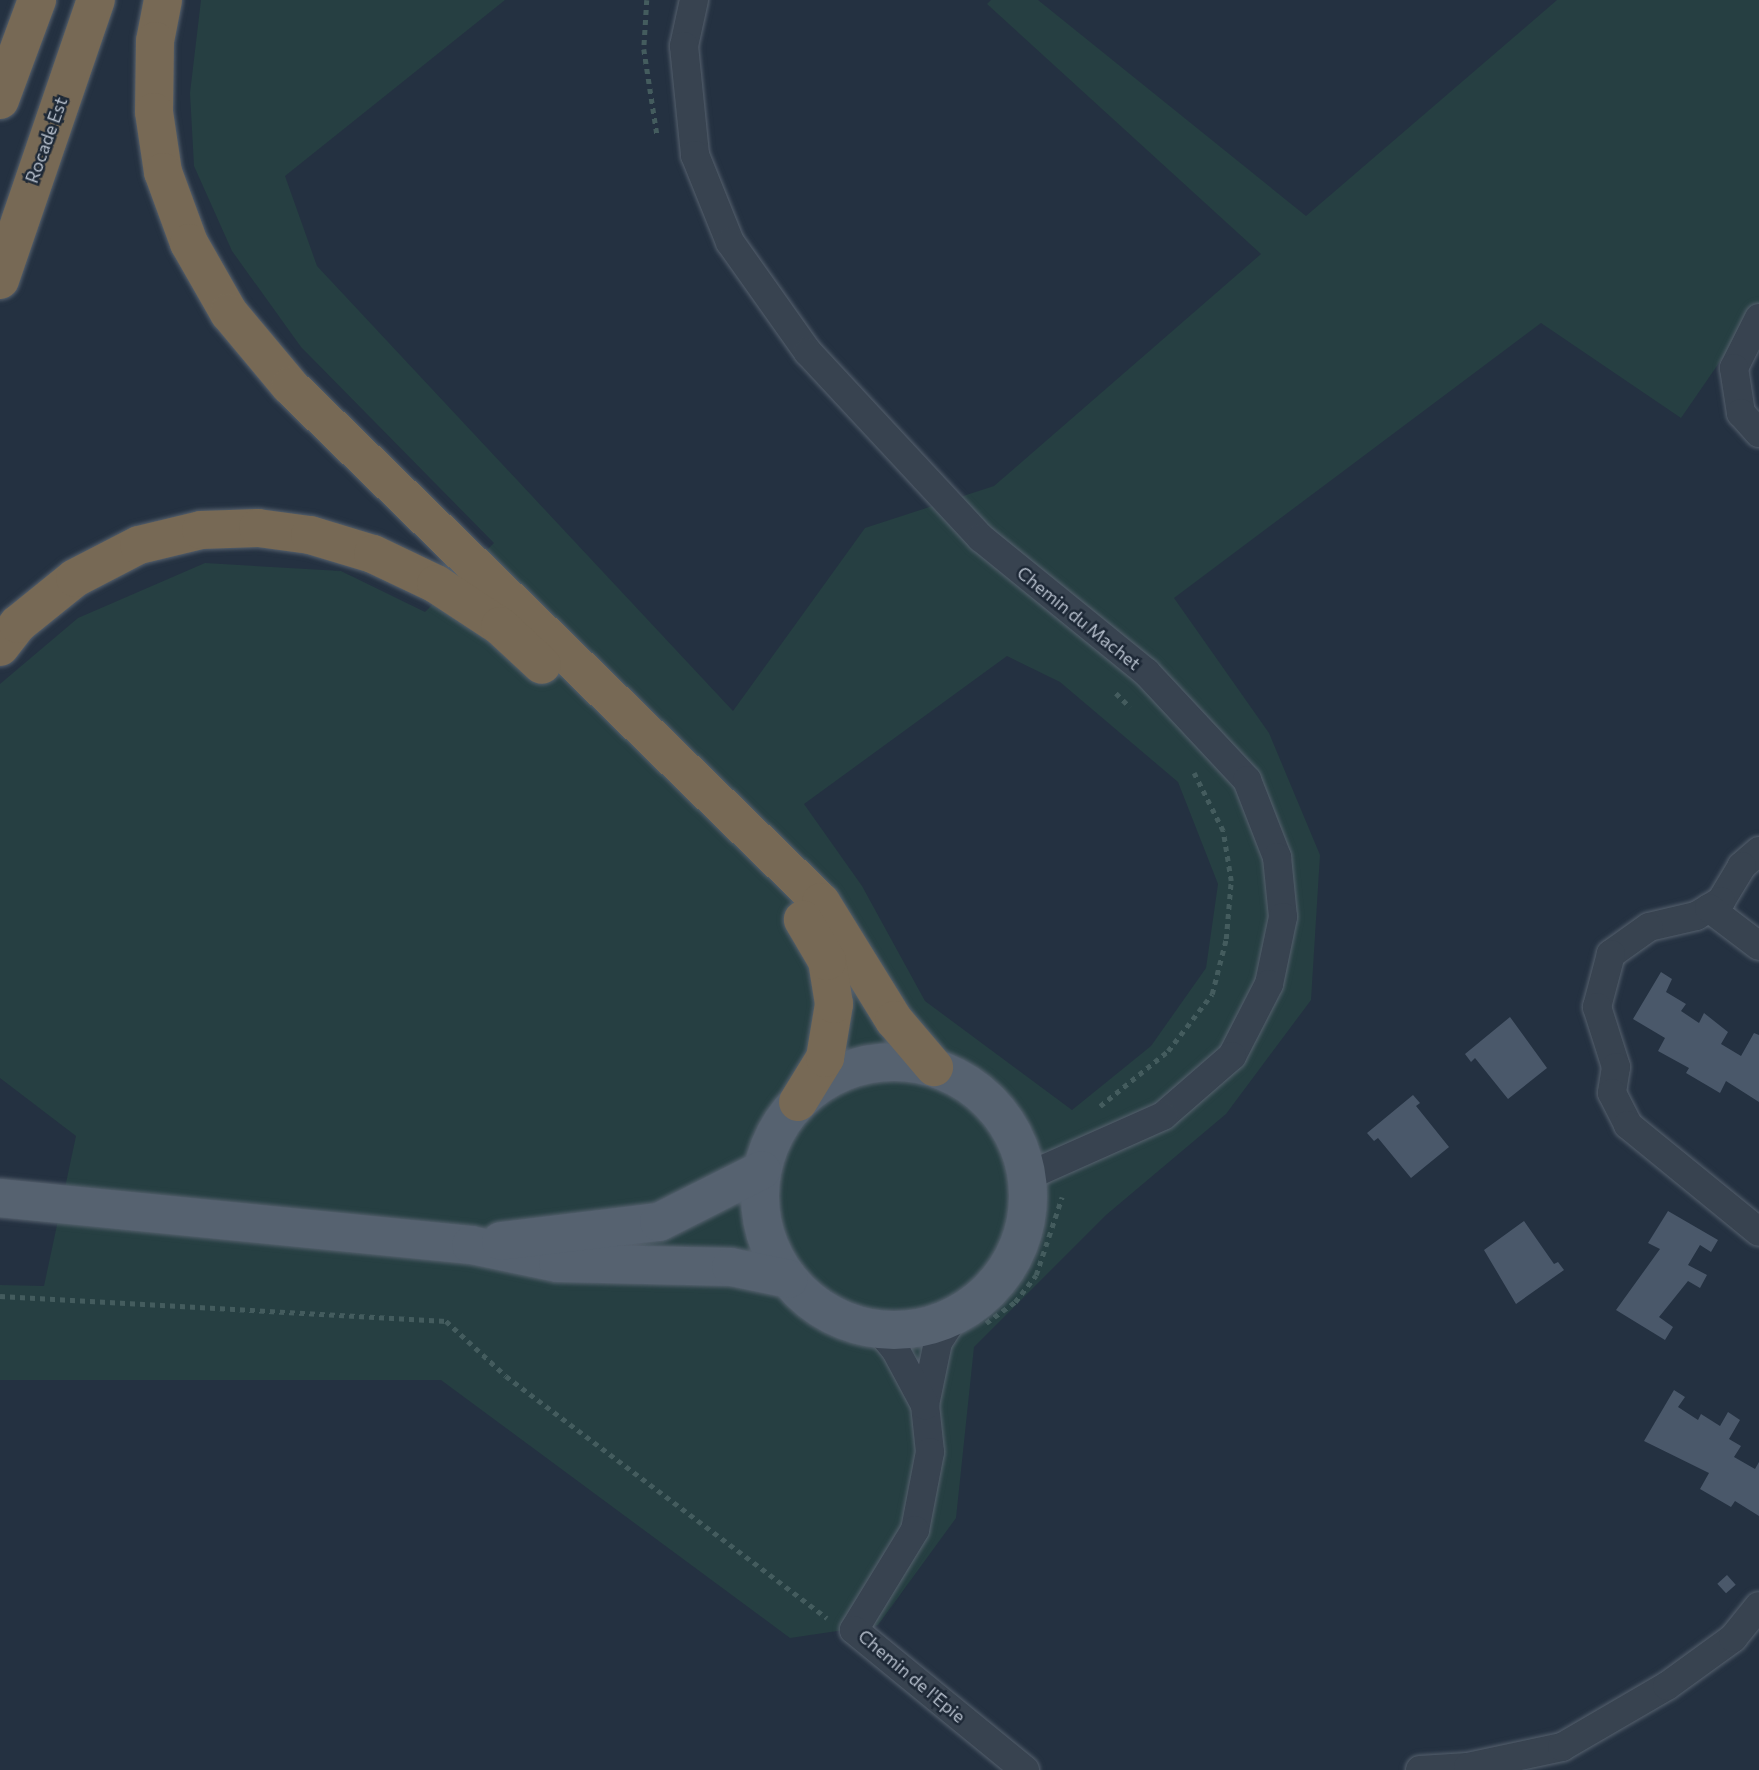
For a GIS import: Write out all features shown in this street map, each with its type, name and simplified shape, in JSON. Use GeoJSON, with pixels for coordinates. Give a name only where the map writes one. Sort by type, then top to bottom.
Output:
{"type":"FeatureCollection","features":[{"type":"Feature","properties":{"kind":"highway"},"geometry":{"type":"LineString","coordinates":[[0,100],[37,0]]}},
{"type":"Feature","properties":{"kind":"highway","name":"Rocade Est"},"geometry":{"type":"LineString","coordinates":[[0,280],[96,0]]}},
{"type":"Feature","properties":{"kind":"highway"},"geometry":{"type":"LineString","coordinates":[[163,0],[155,41],[154,112],[163,172],[189,243],[229,313],[290,386],[821,902],[894,1020],[934,1067]]}},
{"type":"Feature","properties":{"kind":"highway"},"geometry":{"type":"LineString","coordinates":[[0,646],[18,624],[75,578],[139,545],[201,530],[258,528],[310,535],[373,554],[436,584],[500,626],[734,846],[812,932],[827,961],[834,1004],[825,1058],[798,1102]]}},
{"type":"Feature","properties":{"kind":"main road"},"geometry":{"type":"LineString","coordinates":[[898,1062],[934,1067],[968,1083],[996,1108],[1017,1140],[1028,1176],[1027,1218],[1014,1258],[967,1322],[915,1329],[879,1330],[845,1321],[814,1304],[789,1279],[769,1246],[760,1208],[762,1170],[775,1133],[798,1102],[827,1079],[861,1065],[898,1062]]}},
{"type":"Feature","properties":{"kind":"main road"},"geometry":{"type":"LineString","coordinates":[[471,1245],[659,1222],[762,1170]]}},
{"type":"Feature","properties":{"kind":"main road"},"geometry":{"type":"LineString","coordinates":[[0,1198],[471,1245],[558,1263],[731,1267],[789,1279]]}},
{"type":"Feature","properties":{"kind":"street","name":"Chemin du Machet"},"geometry":{"type":"LineString","coordinates":[[694,0],[684,46],[695,155],[730,242],[808,352],[981,538],[1146,672],[1247,780],[1277,857],[1283,917],[1269,984],[1232,1056],[1163,1116],[1071,1160],[1028,1176]]}},
{"type":"Feature","properties":{"kind":"street"},"geometry":{"type":"LineString","coordinates":[[1759,318],[1734,368],[1741,413],[1759,433]]}},
{"type":"Feature","properties":{"kind":"street"},"geometry":{"type":"LineString","coordinates":[[1759,851],[1742,866],[1721,901],[1696,916],[1648,928],[1611,954],[1597,1007],[1616,1067],[1612,1093],[1628,1125],[1759,1231]]}},
{"type":"Feature","properties":{"kind":"street"},"geometry":{"type":"LineString","coordinates":[[1709,908],[1759,946]]}},
{"type":"Feature","properties":{"kind":"street","name":"Chemin de l'Epie"},"geometry":{"type":"LineString","coordinates":[[967,1322],[938,1342],[925,1405],[930,1452],[915,1530],[854,1630],[1025,1770]]}},
{"type":"Feature","properties":{"kind":"street","name":"Chemin de l'Epie"},"geometry":{"type":"LineString","coordinates":[[879,1330],[895,1349],[925,1405]]}},
{"type":"Feature","properties":{"kind":"street"},"geometry":{"type":"LineString","coordinates":[[1420,1770],[1468,1767],[1562,1747],[1667,1686],[1733,1638],[1759,1606]]}},
{"type":"Feature","properties":{"kind":"path"},"geometry":{"type":"LineString","coordinates":[[647,0],[644,49],[659,148]]}},
{"type":"Feature","properties":{"kind":"path"},"geometry":{"type":"LineString","coordinates":[[1113,690],[1132,709]]}},
{"type":"Feature","properties":{"kind":"path"},"geometry":{"type":"LineString","coordinates":[[967,1322],[1015,1302],[1036,1275],[1063,1195],[1084,1186],[1071,1160],[1080,1124],[1168,1052],[1212,993],[1226,939],[1231,881],[1223,831],[1190,765]]}},
{"type":"Feature","properties":{"kind":"path"},"geometry":{"type":"LineString","coordinates":[[0,1296],[446,1321],[506,1376],[767,1574],[824,1617],[854,1630]]}},
{"type":"Feature","properties":{"kind":"green space"},"geometry":{"type":"Polygon","coordinates":[[[201,0],[505,0],[285,176],[317,266],[733,711],[865,528],[994,486],[1261,254],[987,4],[991,0],[1038,0],[1306,216],[1557,0],[1759,0],[1759,305],[1681,418],[1541,323],[1174,598],[1269,733],[1320,855],[1311,1000],[1226,1114],[1106,1215],[974,1347],[956,1518],[878,1625],[790,1638],[441,1380],[0,1380],[0,1285],[44,1286],[76,1136],[0,1078],[0,684],[78,618],[205,563],[341,571],[425,612],[494,543],[301,347],[232,251],[194,166],[190,93],[201,0]],[[1007,656],[804,804],[862,886],[925,1001],[1072,1110],[1151,1046],[1206,968],[1218,884],[1178,782],[1060,682],[1007,656]]]}},
{"type":"Feature","properties":{"kind":"building"},"geometry":{"type":"Polygon","coordinates":[[[1661,972],[1672,979],[1666,992],[1686,1004],[1681,1011],[1699,1023],[1704,1013],[1728,1032],[1721,1044],[1741,1056],[1754,1033],[1759,1035],[1759,1102],[1726,1081],[1720,1093],[1686,1073],[1689,1068],[1658,1051],[1665,1038],[1633,1019],[1661,972]]]}},
{"type":"Feature","properties":{"kind":"building"},"geometry":{"type":"Polygon","coordinates":[[[1510,1017],[1547,1068],[1508,1099],[1475,1058],[1471,1062],[1465,1054],[1510,1017]]]}},
{"type":"Feature","properties":{"kind":"building"},"geometry":{"type":"Polygon","coordinates":[[[1413,1095],[1420,1103],[1416,1106],[1449,1147],[1411,1178],[1378,1138],[1374,1141],[1367,1133],[1413,1095]]]}},
{"type":"Feature","properties":{"kind":"building"},"geometry":{"type":"Polygon","coordinates":[[[1668,1211],[1718,1240],[1711,1252],[1700,1245],[1688,1265],[1707,1275],[1700,1288],[1688,1281],[1659,1317],[1673,1327],[1665,1340],[1616,1310],[1660,1249],[1648,1243],[1668,1211]]]}},
{"type":"Feature","properties":{"kind":"building"},"geometry":{"type":"Polygon","coordinates":[[[1524,1221],[1554,1264],[1558,1262],[1564,1270],[1516,1304],[1484,1250],[1524,1221]]]}},
{"type":"Feature","properties":{"kind":"building"},"geometry":{"type":"Polygon","coordinates":[[[1674,1390],[1685,1397],[1678,1407],[1698,1420],[1701,1414],[1720,1426],[1728,1412],[1740,1420],[1729,1439],[1741,1446],[1734,1457],[1755,1469],[1759,1462],[1759,1516],[1735,1501],[1731,1507],[1700,1489],[1709,1473],[1644,1441],[1674,1390]]]}},
{"type":"Feature","properties":{"kind":"building"},"geometry":{"type":"Polygon","coordinates":[[[1727,1575],[1736,1585],[1726,1593],[1717,1584],[1727,1575]]]}}]}
